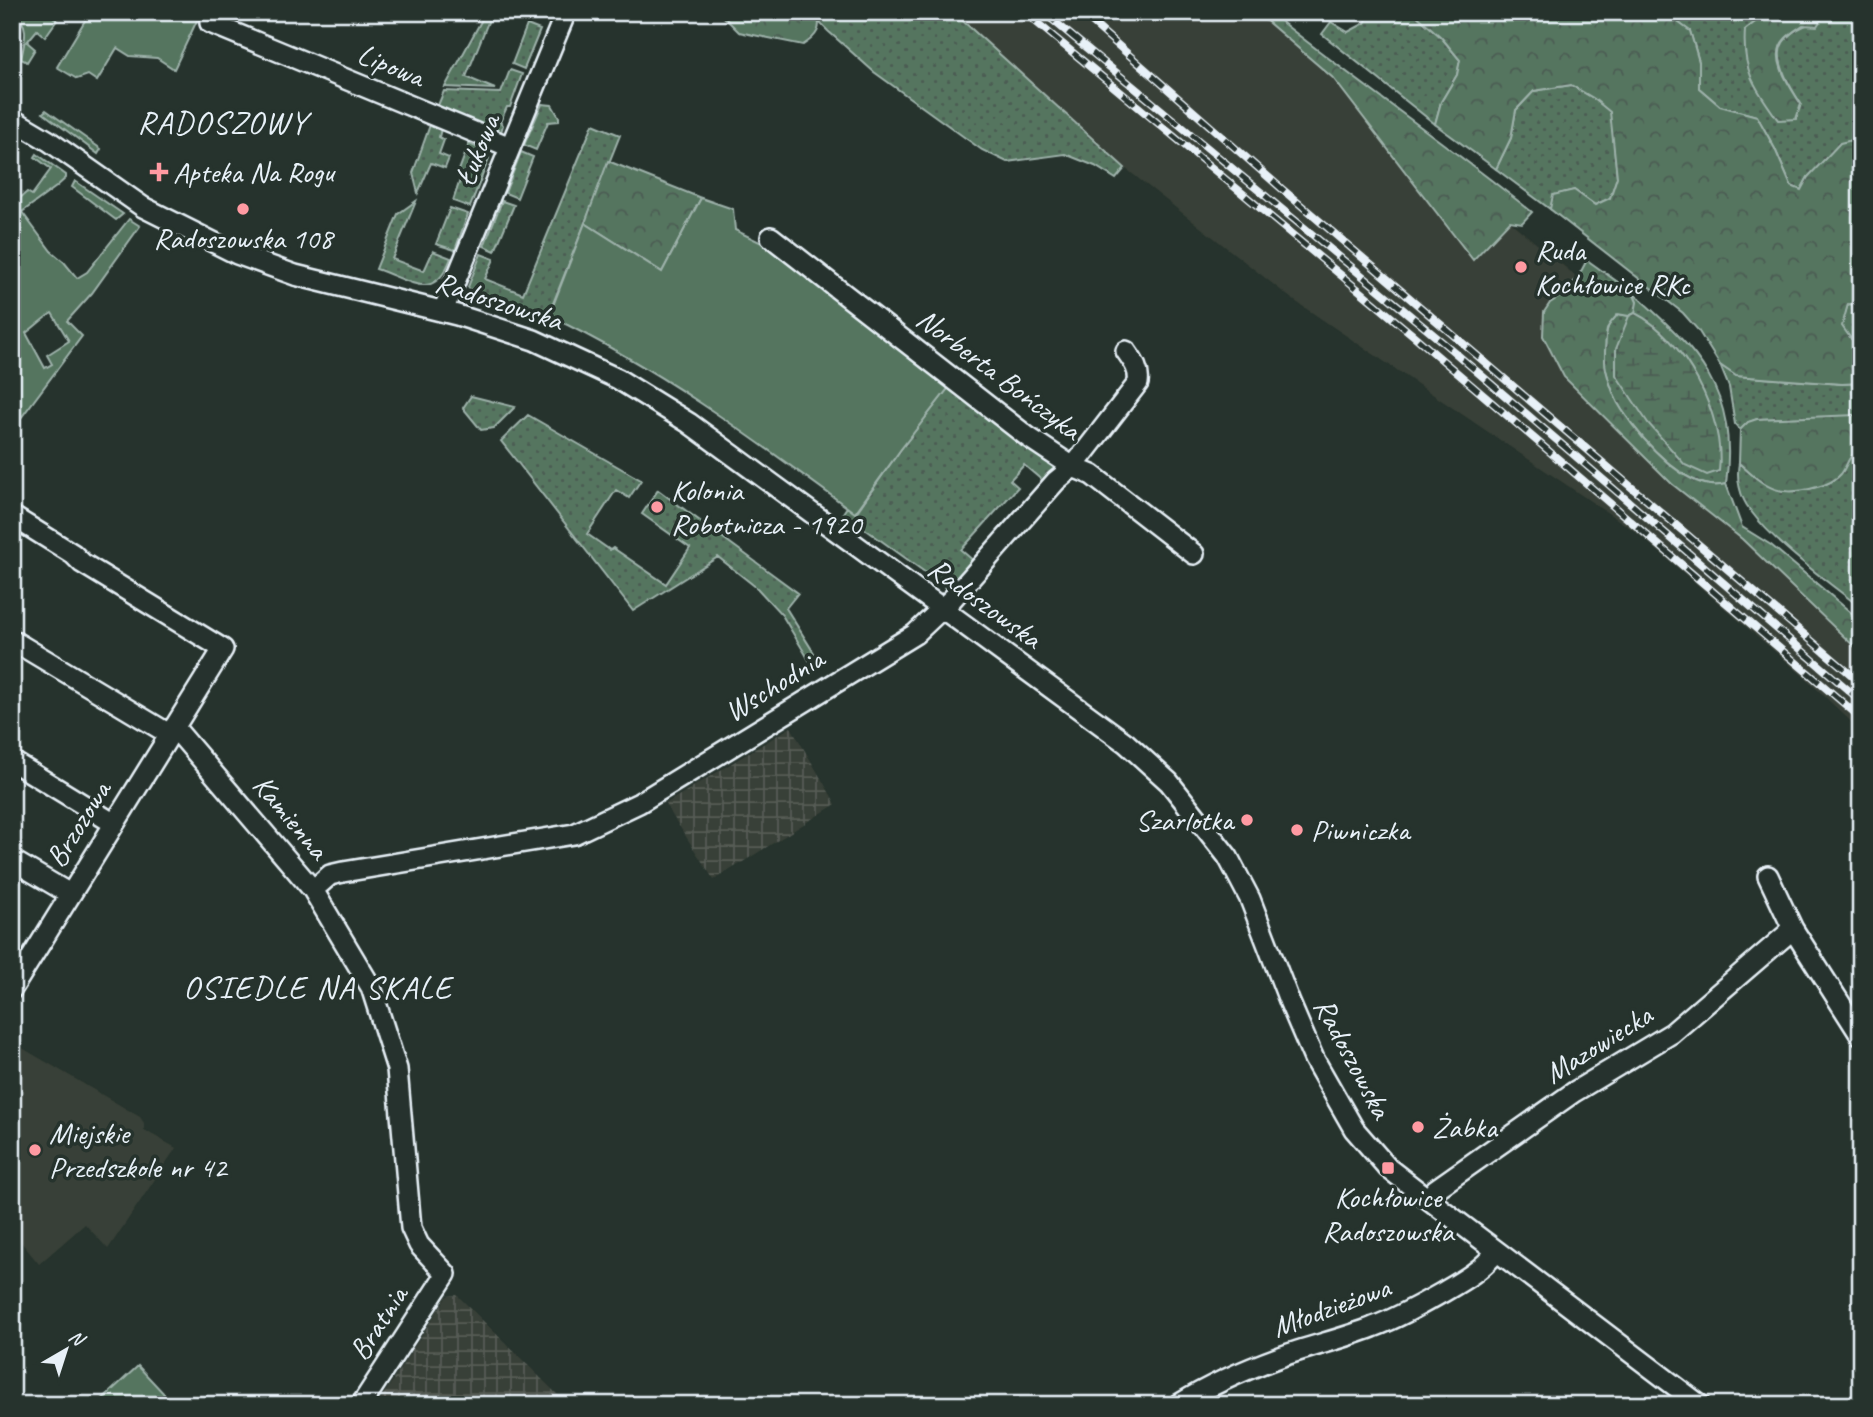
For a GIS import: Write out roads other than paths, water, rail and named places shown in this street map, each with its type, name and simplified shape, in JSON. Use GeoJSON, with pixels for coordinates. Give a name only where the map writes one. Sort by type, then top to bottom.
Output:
{"type":"FeatureCollection","features":[{"type":"Feature","properties":{"kind":"street","name":"Łukowa"},"geometry":{"type":"LineString","coordinates":[[443,312],[566,12]]}},
{"type":"Feature","properties":{"kind":"street","name":"Lipowa"},"geometry":{"type":"LineString","coordinates":[[210,23],[510,147]]}},
{"type":"Feature","properties":{"kind":"street","name":"Radoszowska"},"geometry":{"type":"LineString","coordinates":[[12,119],[49,141],[144,207],[237,254],[295,275],[491,324],[534,340],[618,379],[689,423],[1126,743],[1169,782],[1193,809],[1228,857],[1241,880],[1314,1059],[1341,1108],[1366,1144],[1388,1168],[1700,1405]]}},
{"type":"Feature","properties":{"kind":"street","name":"Norberta Bończyka"},"geometry":{"type":"LineString","coordinates":[[771,237],[1028,437],[1073,467],[1092,475],[1194,554]]}},
{"type":"Feature","properties":{"kind":"street","name":"Wschodnia"},"geometry":{"type":"LineString","coordinates":[[313,890],[330,875],[343,872],[574,834],[639,803],[915,634],[943,609],[1056,481],[1073,467],[1138,383],[1137,368],[1126,351]]}},
{"type":"Feature","properties":{"kind":"street"},"geometry":{"type":"LineString","coordinates":[[12,516],[73,554],[82,563],[223,649],[171,731]]}},
{"type":"Feature","properties":{"kind":"street","name":"Kamienna"},"geometry":{"type":"LineString","coordinates":[[12,640],[171,731],[313,890],[371,987],[386,1029],[397,1069],[402,1105],[411,1228],[419,1245],[446,1274]]}},
{"type":"Feature","properties":{"kind":"street","name":"Brzozowa"},"geometry":{"type":"LineString","coordinates":[[12,989],[171,731]]}},
{"type":"Feature","properties":{"kind":"street"},"geometry":{"type":"LineString","coordinates":[[12,761],[113,823]]}},
{"type":"Feature","properties":{"kind":"street"},"geometry":{"type":"LineString","coordinates":[[12,860],[70,894]]}},
{"type":"Feature","properties":{"kind":"street"},"geometry":{"type":"LineString","coordinates":[[1768,876],[1793,929],[1861,1036]]}},
{"type":"Feature","properties":{"kind":"street","name":"Mazowiecka"},"geometry":{"type":"LineString","coordinates":[[1428,1199],[1436,1189],[1574,1092],[1672,1033],[1793,929]]}},
{"type":"Feature","properties":{"kind":"street","name":"Młodzieżowa"},"geometry":{"type":"LineString","coordinates":[[1178,1405],[1208,1386],[1238,1373],[1373,1327],[1416,1307],[1463,1281],[1489,1262],[1496,1252]]}},
{"type":"Feature","properties":{"kind":"street","name":"Bratnia"},"geometry":{"type":"LineString","coordinates":[[361,1405],[446,1274]]}},
{"type":"Feature","properties":{"kind":"railway"},"geometry":{"type":"LineString","coordinates":[[1024,12],[1413,335],[1861,718]]}},
{"type":"Feature","properties":{"kind":"railway"},"geometry":{"type":"LineString","coordinates":[[1043,12],[1446,345],[1861,701]]}},
{"type":"Feature","properties":{"kind":"railway"},"geometry":{"type":"LineString","coordinates":[[1080,12],[1282,189],[1861,683]]}},
{"type":"Feature","properties":{"kind":"place","name":"Apteka Na Rogu"},"geometry":{"type":"Point","coordinates":[159,172]}},
{"type":"Feature","properties":{"kind":"place","name":"Radoszowska 108"},"geometry":{"type":"Point","coordinates":[243,209]}},
{"type":"Feature","properties":{"kind":"place","name":"Ruda Kochłowice RKc"},"geometry":{"type":"Point","coordinates":[1521,267]}},
{"type":"Feature","properties":{"kind":"place","name":"Kolonia Robotnicza - 1920"},"geometry":{"type":"Point","coordinates":[657,507]}},
{"type":"Feature","properties":{"kind":"place","name":"Szarlotka"},"geometry":{"type":"Point","coordinates":[1247,820]}},
{"type":"Feature","properties":{"kind":"place","name":"Piwniczka"},"geometry":{"type":"Point","coordinates":[1297,830]}},
{"type":"Feature","properties":{"kind":"place","name":"Żabka"},"geometry":{"type":"Point","coordinates":[1418,1127]}},
{"type":"Feature","properties":{"kind":"place","name":"Miejskie Przedszkole nr 42"},"geometry":{"type":"Point","coordinates":[35,1150]}},
{"type":"Feature","properties":{"kind":"place","name":"Kochłowice Radoszowska"},"geometry":{"type":"Point","coordinates":[1388,1168]}},
{"type":"Feature","properties":{"kind":"district","name":"RADOSZOWY"},"geometry":{"type":"Point","coordinates":[223,122]}},
{"type":"Feature","properties":{"kind":"district","name":"OSIEDLE NA SKALE"},"geometry":{"type":"Point","coordinates":[318,987]}}]}
